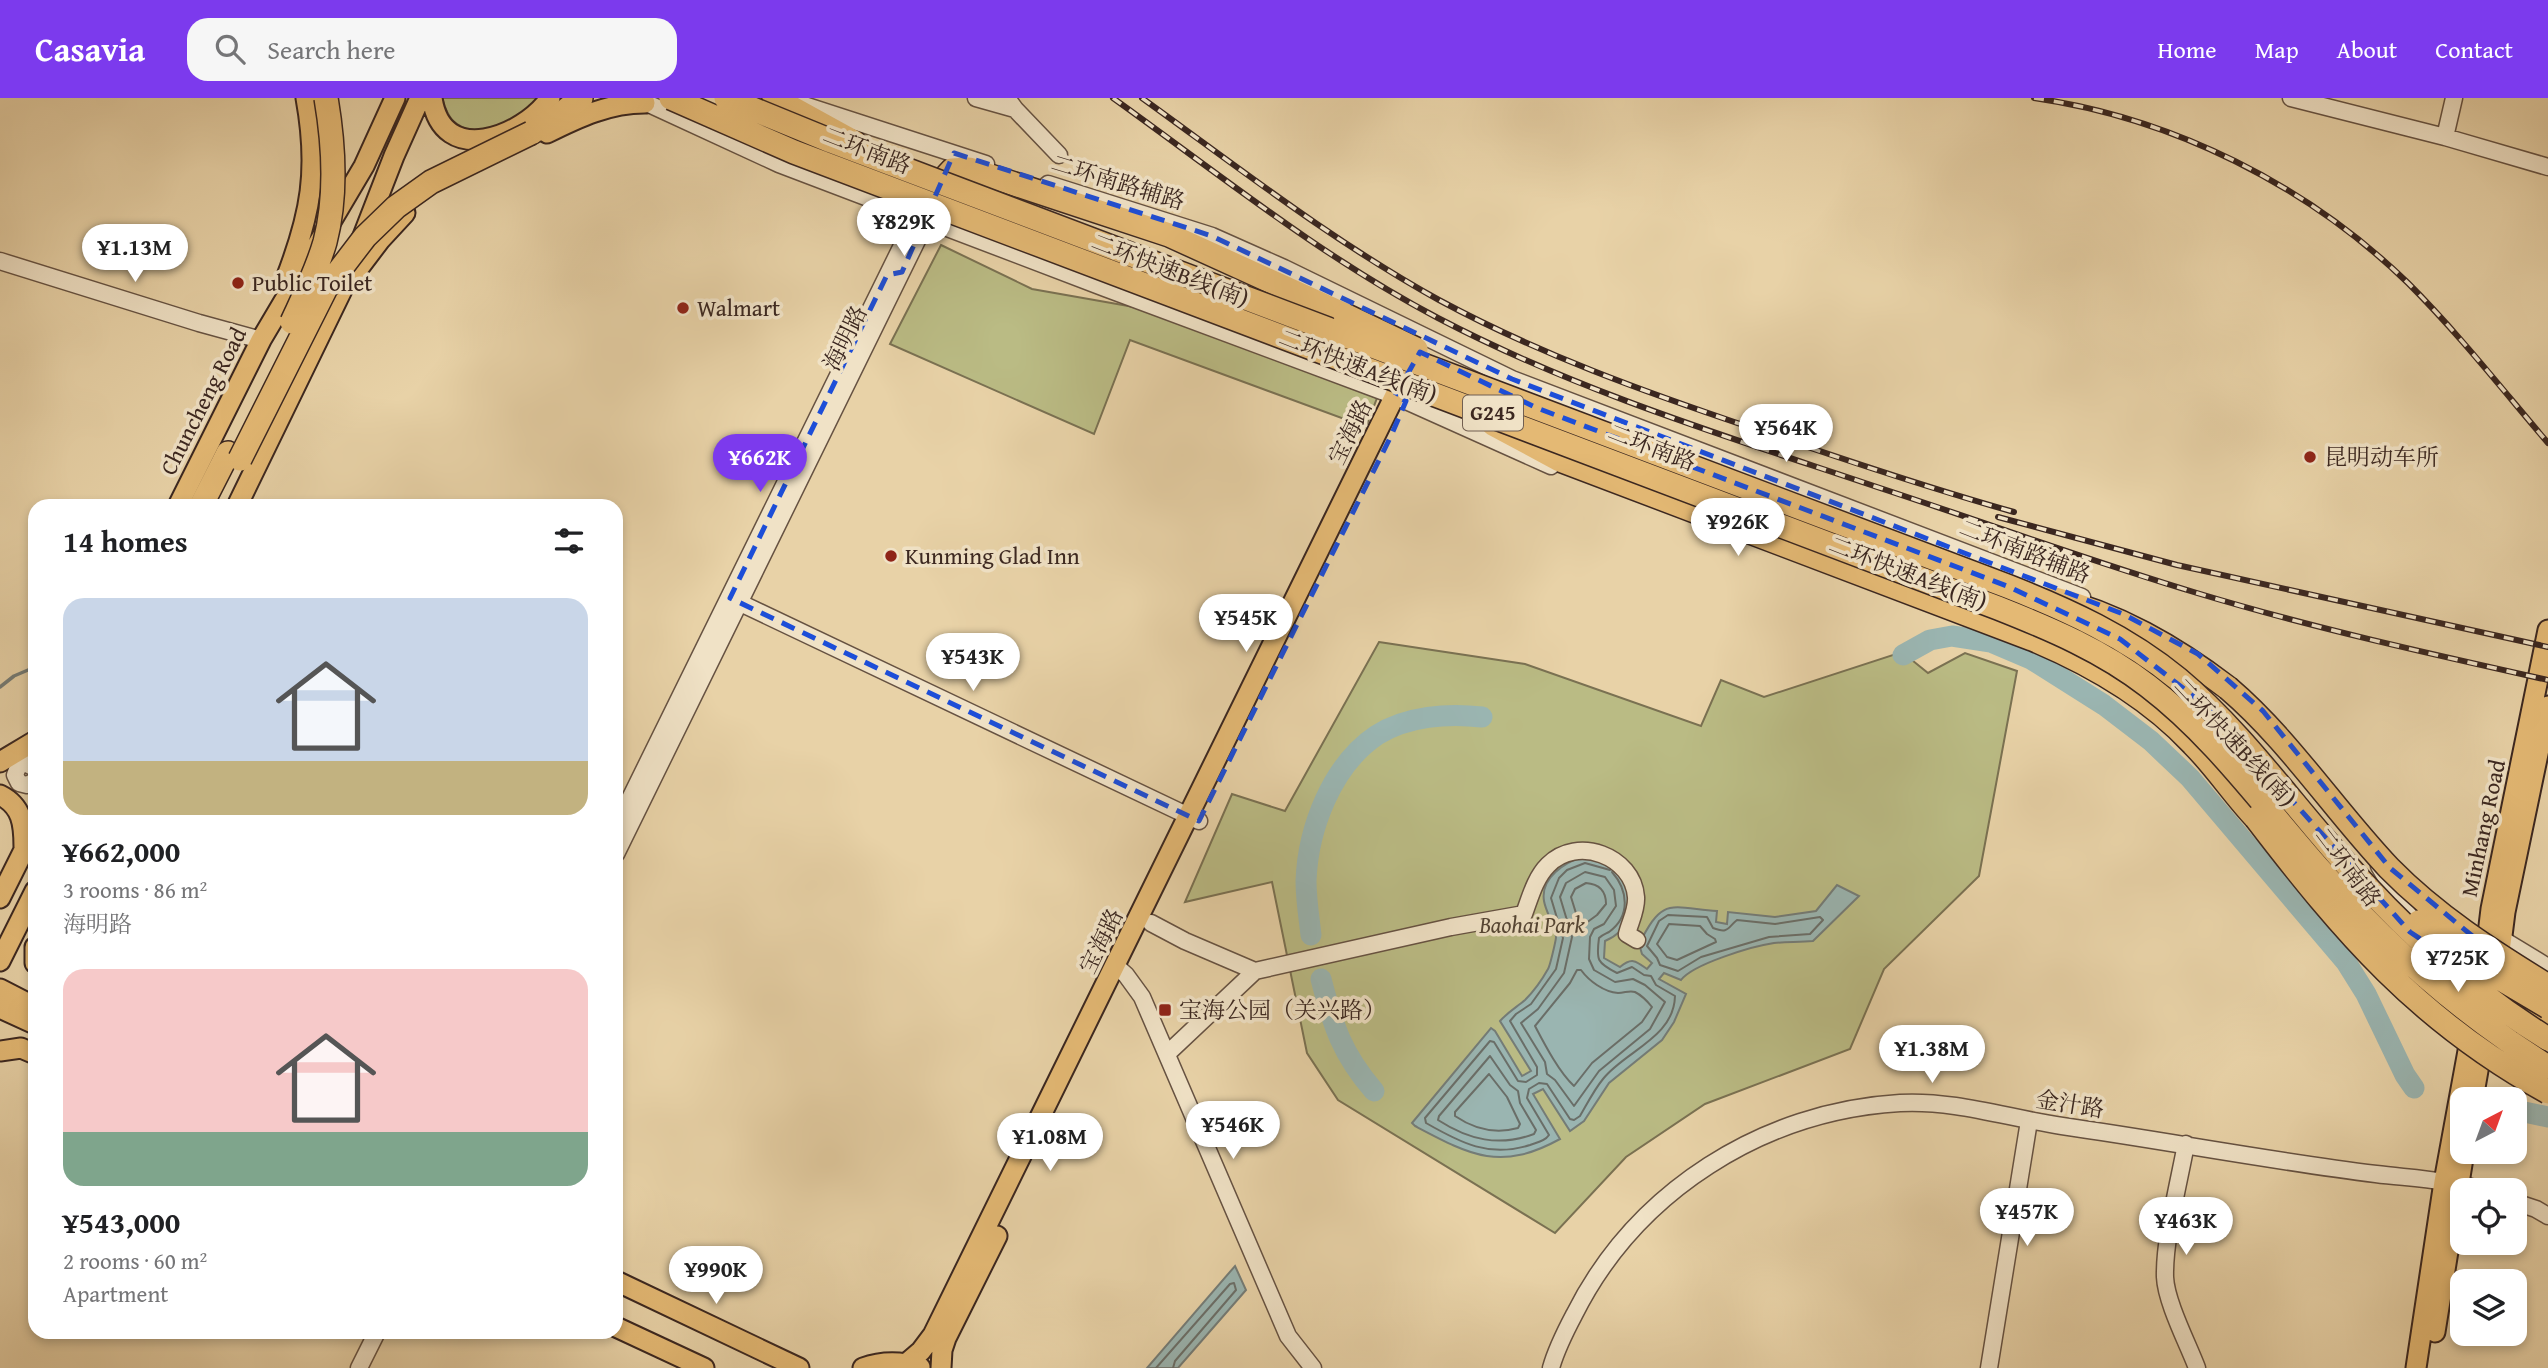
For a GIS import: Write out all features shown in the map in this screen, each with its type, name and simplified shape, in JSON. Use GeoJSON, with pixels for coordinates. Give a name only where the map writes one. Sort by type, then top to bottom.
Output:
{"type":"FeatureCollection","features":[{"type":"Feature","properties":{"kind":"highway"},"geometry":{"type":"LineString","coordinates":[[219,499],[234,456],[298,309],[325,239],[331,207],[332,172],[326,98]]}},
{"type":"Feature","properties":{"kind":"highway"},"geometry":{"type":"LineString","coordinates":[[206,499],[234,456],[320,299],[365,237],[396,206],[431,182],[544,126],[581,98]]}},
{"type":"Feature","properties":{"kind":"highway","name":"二环快速A线(南)"},"geometry":{"type":"LineString","coordinates":[[671,98],[840,170],[1969,596],[2060,634],[2118,665],[2162,697],[2209,741],[2344,897],[2400,955],[2472,1016],[2548,1067]]}},
{"type":"Feature","properties":{"kind":"highway"},"geometry":{"type":"LineString","coordinates":[[774,98],[886,159],[928,199],[945,174],[964,168],[1179,239],[1367,325],[1496,390],[1558,416]]}},
{"type":"Feature","properties":{"kind":"highway","name":"二环快速B线(南)"},"geometry":{"type":"LineString","coordinates":[[727,101],[803,130],[928,199],[1558,416],[2040,600],[2120,639],[2160,665],[2194,694],[2242,743],[2346,864],[2408,930],[2477,990],[2548,1040]]}},
{"type":"Feature","properties":{"kind":"highway"},"geometry":{"type":"LineString","coordinates":[[1407,385],[1458,403],[1535,447],[1580,468],[2052,647],[2128,688],[2192,742],[2329,911],[2398,984],[2484,1053],[2548,1092]]}},
{"type":"Feature","properties":{"kind":"highway"},"geometry":{"type":"LineString","coordinates":[[1966,574],[2109,615],[2174,650],[2228,688],[2259,719],[2354,830],[2410,888],[2471,938],[2548,986]]}},
{"type":"Feature","properties":{"kind":"highway"},"geometry":{"type":"LineString","coordinates":[[1921,597],[1952,607],[2031,622],[2060,634]]}},
{"type":"Feature","properties":{"kind":"highway"},"geometry":{"type":"LineString","coordinates":[[2194,694],[2260,755],[2350,857],[2399,905],[2465,956],[2548,1007]]}},
{"type":"Feature","properties":{"kind":"highway"},"geometry":{"type":"LineString","coordinates":[[2162,697],[2202,736],[2256,818]]}},
{"type":"Feature","properties":{"kind":"main road"},"geometry":{"type":"LineString","coordinates":[[261,340],[296,251],[310,201],[312,136],[306,98]]}},
{"type":"Feature","properties":{"kind":"main road","name":"Chuncheng Road"},"geometry":{"type":"LineString","coordinates":[[182,499],[261,340],[364,166],[395,98]]}},
{"type":"Feature","properties":{"kind":"main road"},"geometry":{"type":"LineString","coordinates":[[240,499],[342,290],[394,156],[421,98]]}},
{"type":"Feature","properties":{"kind":"main road"},"geometry":{"type":"LineString","coordinates":[[432,98],[434,111],[444,129],[451,135],[468,140],[490,137],[510,129],[538,111],[550,98]]}},
{"type":"Feature","properties":{"kind":"main road","name":"二环南路"},"geometry":{"type":"LineString","coordinates":[[680,98],[796,149],[1407,385],[1990,601],[2062,631],[2110,656],[2165,694],[2204,731],[2280,819],[2387,955],[2432,999],[2478,1034],[2548,1080]]}},
{"type":"Feature","properties":{"kind":"main road"},"geometry":{"type":"LineString","coordinates":[[309,360],[357,270],[401,216],[417,203],[469,171],[577,118],[618,104],[641,100]]}},
{"type":"Feature","properties":{"kind":"main road","name":"二环南路"},"geometry":{"type":"LineString","coordinates":[[1407,385],[1966,574],[2069,615],[2119,641],[2192,696],[2223,727],[2341,864],[2387,912],[2424,943],[2548,1024]]}},
{"type":"Feature","properties":{"kind":"main road","name":"宝海路"},"geometry":{"type":"LineString","coordinates":[[941,1368],[946,1338],[1194,818],[1407,385]]}},
{"type":"Feature","properties":{"kind":"main road","name":"Minhang Road"},"geometry":{"type":"LineString","coordinates":[[2488,984],[2491,909],[2548,630]]}},
{"type":"Feature","properties":{"kind":"main road","name":"Minhang Road"},"geometry":{"type":"LineString","coordinates":[[2453,1178],[2488,984],[2502,939],[2505,912],[2548,706]]}},
{"type":"Feature","properties":{"kind":"main road"},"geometry":{"type":"LineString","coordinates":[[0,762],[28,745]]}},
{"type":"Feature","properties":{"kind":"main road"},"geometry":{"type":"LineString","coordinates":[[0,795],[9,800],[19,812],[24,826],[24,850]]}},
{"type":"Feature","properties":{"kind":"main road","name":"宝海路"},"geometry":{"type":"LineString","coordinates":[[915,1366],[1121,971],[1151,923],[1194,818]]}},
{"type":"Feature","properties":{"kind":"main road"},"geometry":{"type":"LineString","coordinates":[[0,898],[28,842]]}},
{"type":"Feature","properties":{"kind":"main road"},"geometry":{"type":"LineString","coordinates":[[0,961],[28,905]]}},
{"type":"Feature","properties":{"kind":"main road"},"geometry":{"type":"LineString","coordinates":[[0,989],[28,1003]]}},
{"type":"Feature","properties":{"kind":"main road"},"geometry":{"type":"LineString","coordinates":[[0,1007],[28,1021]]}},
{"type":"Feature","properties":{"kind":"main road","name":"Minhang Road"},"geometry":{"type":"LineString","coordinates":[[2474,1087],[2478,1034]]}},
{"type":"Feature","properties":{"kind":"main road"},"geometry":{"type":"LineString","coordinates":[[0,1051],[21,1048],[28,1051]]}},
{"type":"Feature","properties":{"kind":"main road","name":"Minhang Road"},"geometry":{"type":"LineString","coordinates":[[2416,1368],[2450,1192]]}},
{"type":"Feature","properties":{"kind":"main road","name":"Minhang Road"},"geometry":{"type":"LineString","coordinates":[[2429,1368],[2450,1198]]}},
{"type":"Feature","properties":{"kind":"main road"},"geometry":{"type":"LineString","coordinates":[[623,1284],[799,1368]]}},
{"type":"Feature","properties":{"kind":"main road"},"geometry":{"type":"LineString","coordinates":[[623,1330],[704,1368]]}},
{"type":"Feature","properties":{"kind":"main road"},"geometry":{"type":"LineString","coordinates":[[863,1368],[886,1362],[915,1366]]}},
{"type":"Feature","properties":{"kind":"street","name":"二环南路辅路"},"geometry":{"type":"LineString","coordinates":[[785,98],[1212,236],[1545,393],[2093,601],[2151,627],[2220,670],[2287,737],[2337,800],[2418,927],[2455,961],[2488,984]]}},
{"type":"Feature","properties":{"kind":"street"},"geometry":{"type":"LineString","coordinates":[[976,98],[1011,104],[1059,155]]}},
{"type":"Feature","properties":{"kind":"street"},"geometry":{"type":"LineString","coordinates":[[2291,98],[2445,137],[2548,167]]}},
{"type":"Feature","properties":{"kind":"street"},"geometry":{"type":"LineString","coordinates":[[2445,137],[2455,98]]}},
{"type":"Feature","properties":{"kind":"street"},"geometry":{"type":"LineString","coordinates":[[641,100],[779,164],[928,199],[1407,385],[1571,474],[2018,644],[2067,666],[2108,688],[2144,714],[2184,750],[2286,868],[2353,937],[2410,986],[2478,1034]]}},
{"type":"Feature","properties":{"kind":"street","name":"海明路"},"geometry":{"type":"LineString","coordinates":[[623,839],[735,600],[893,278],[928,199],[954,153]]}},
{"type":"Feature","properties":{"kind":"street"},"geometry":{"type":"LineString","coordinates":[[0,261],[261,340]]}},
{"type":"Feature","properties":{"kind":"street"},"geometry":{"type":"LineString","coordinates":[[1407,385],[1426,338]]}},
{"type":"Feature","properties":{"kind":"street"},"geometry":{"type":"LineString","coordinates":[[735,600],[1194,818]]}},
{"type":"Feature","properties":{"kind":"street","name":"海明路"},"geometry":{"type":"LineString","coordinates":[[623,814],[735,600]]}},
{"type":"Feature","properties":{"kind":"street"},"geometry":{"type":"LineString","coordinates":[[28,764],[18,766],[15,775],[19,783],[28,784]]}},
{"type":"Feature","properties":{"kind":"street"},"geometry":{"type":"LineString","coordinates":[[1168,1053],[1255,971],[1451,927],[1524,914],[1538,880],[1549,863],[1566,853],[1602,853],[1624,868],[1632,880],[1636,900],[1628,934],[1637,940]]}},
{"type":"Feature","properties":{"kind":"street"},"geometry":{"type":"LineString","coordinates":[[1151,923],[1255,971]]}},
{"type":"Feature","properties":{"kind":"street"},"geometry":{"type":"LineString","coordinates":[[2502,939],[2548,967]]}},
{"type":"Feature","properties":{"kind":"street"},"geometry":{"type":"LineString","coordinates":[[1121,971],[1142,997],[1168,1053],[1288,1336],[1313,1368]]}},
{"type":"Feature","properties":{"kind":"street","name":"金汁路"},"geometry":{"type":"LineString","coordinates":[[1551,1368],[1566,1329],[1588,1287],[1620,1243],[1655,1206],[1686,1179],[1747,1143],[1821,1116],[1865,1106],[1945,1103],[2029,1121],[2376,1174],[2450,1182]]}},
{"type":"Feature","properties":{"kind":"street"},"geometry":{"type":"LineString","coordinates":[[1989,1368],[2029,1121]]}},
{"type":"Feature","properties":{"kind":"street"},"geometry":{"type":"LineString","coordinates":[[2186,1144],[2165,1276],[2167,1291],[2197,1368]]}},
{"type":"Feature","properties":{"kind":"street"},"geometry":{"type":"LineString","coordinates":[[2527,1206],[2548,1216]]}},
{"type":"Feature","properties":{"kind":"street"},"geometry":{"type":"LineString","coordinates":[[359,1368],[374,1339]]}},
{"type":"Feature","properties":{"kind":"highlighted area"},"geometry":{"type":"Polygon","coordinates":[[[954,153],[1212,236],[1512,379],[2123,614],[2198,654],[2263,711],[2390,868],[2487,948],[2481,980],[2410,932],[2210,709],[2120,639],[2007,586],[1537,408],[1420,352],[1395,396],[1406,401],[1391,436],[1199,821],[730,598],[887,275],[902,272],[954,153]]]}},
{"type":"Feature","properties":{"kind":"green space"},"geometry":{"type":"Polygon","coordinates":[[[442,98],[542,98],[530,113],[477,134],[453,121],[442,98]]]}},
{"type":"Feature","properties":{"kind":"green space"},"geometry":{"type":"Polygon","coordinates":[[[941,245],[1032,289],[1134,307],[1260,347],[1377,398],[1366,427],[1130,340],[1094,434],[890,344],[941,245]]]}},
{"type":"Feature","properties":{"kind":"green space","name":"Baohai Park"},"geometry":{"type":"Polygon","coordinates":[[[1379,642],[1525,664],[1701,726],[1721,680],[1764,697],[1902,652],[1928,673],[1965,653],[2017,671],[1979,876],[1884,969],[1850,1049],[1705,1104],[1626,1157],[1555,1233],[1338,1100],[1307,1053],[1272,882],[1185,902],[1232,794],[1285,811],[1379,642]]]}},
{"type":"Feature","properties":{"kind":"water"},"geometry":{"type":"Polygon","coordinates":[[[1584,856],[1606,860],[1629,883],[1627,917],[1620,931],[1605,941],[1604,958],[1620,967],[1634,961],[1647,969],[1652,963],[1642,954],[1639,944],[1654,918],[1669,908],[1717,911],[1716,922],[1727,924],[1728,912],[1775,917],[1816,911],[1837,885],[1859,896],[1813,941],[1774,943],[1752,948],[1710,962],[1681,980],[1664,973],[1659,979],[1686,994],[1674,1022],[1662,1040],[1609,1083],[1584,1121],[1570,1131],[1543,1089],[1533,1094],[1560,1139],[1520,1155],[1486,1156],[1452,1145],[1415,1126],[1412,1123],[1491,1028],[1522,1076],[1531,1071],[1500,1021],[1528,997],[1549,967],[1556,937],[1544,901],[1546,885],[1562,867],[1584,856]]]}},
{"type":"Feature","properties":{"kind":"water"},"geometry":{"type":"Polygon","coordinates":[[[1235,1266],[1246,1290],[1178,1368],[1147,1368],[1235,1266]]]}},
{"type":"Feature","properties":{"kind":"waterway"},"geometry":{"type":"LineString","coordinates":[[1903,655],[1930,640],[1952,636],[1991,642],[2031,659],[2104,705],[2151,741],[2190,778],[2346,962],[2366,994],[2405,1075],[2414,1088]]}},
{"type":"Feature","properties":{"kind":"waterway"},"geometry":{"type":"LineString","coordinates":[[0,687],[14,676],[28,670]]}},
{"type":"Feature","properties":{"kind":"waterway"},"geometry":{"type":"LineString","coordinates":[[1311,935],[1306,881],[1312,840],[1325,799],[1347,763],[1377,735],[1401,724],[1428,717],[1482,717]]}},
{"type":"Feature","properties":{"kind":"waterway"},"geometry":{"type":"LineString","coordinates":[[1321,979],[1346,1052],[1374,1091]]}},
{"type":"Feature","properties":{"kind":"waterway"},"geometry":{"type":"LineString","coordinates":[[2527,1113],[2548,1117]]}},
{"type":"Feature","properties":{"kind":"railway"},"geometry":{"type":"LineString","coordinates":[[1113,98],[1272,214],[1353,269],[1438,318],[1544,368],[1765,450],[2197,593],[2328,629],[2548,680]]}},
{"type":"Feature","properties":{"kind":"railway"},"geometry":{"type":"LineString","coordinates":[[1142,98],[1362,254],[1477,320],[1632,386],[1882,472],[2014,512]]}},
{"type":"Feature","properties":{"kind":"railway"},"geometry":{"type":"LineString","coordinates":[[2034,98],[2086,108],[2187,139],[2282,187],[2326,216],[2369,248],[2408,283],[2462,341],[2548,443]]}},
{"type":"Feature","properties":{"kind":"railway"},"geometry":{"type":"LineString","coordinates":[[1998,517],[2177,565],[2548,647]]}},
{"type":"Feature","properties":{"kind":"place","name":"Public Toilet"},"geometry":{"type":"Point","coordinates":[238,283]}},
{"type":"Feature","properties":{"kind":"place","name":"Walmart"},"geometry":{"type":"Point","coordinates":[683,308]}},
{"type":"Feature","properties":{"kind":"place","name":"昆明动车所"},"geometry":{"type":"Point","coordinates":[2310,457]}},
{"type":"Feature","properties":{"kind":"place","name":"Kunming Glad Inn"},"geometry":{"type":"Point","coordinates":[891,556]}},
{"type":"Feature","properties":{"kind":"place","name":"宝海公园（关兴路）"},"geometry":{"type":"Point","coordinates":[1165,1010]}}]}
